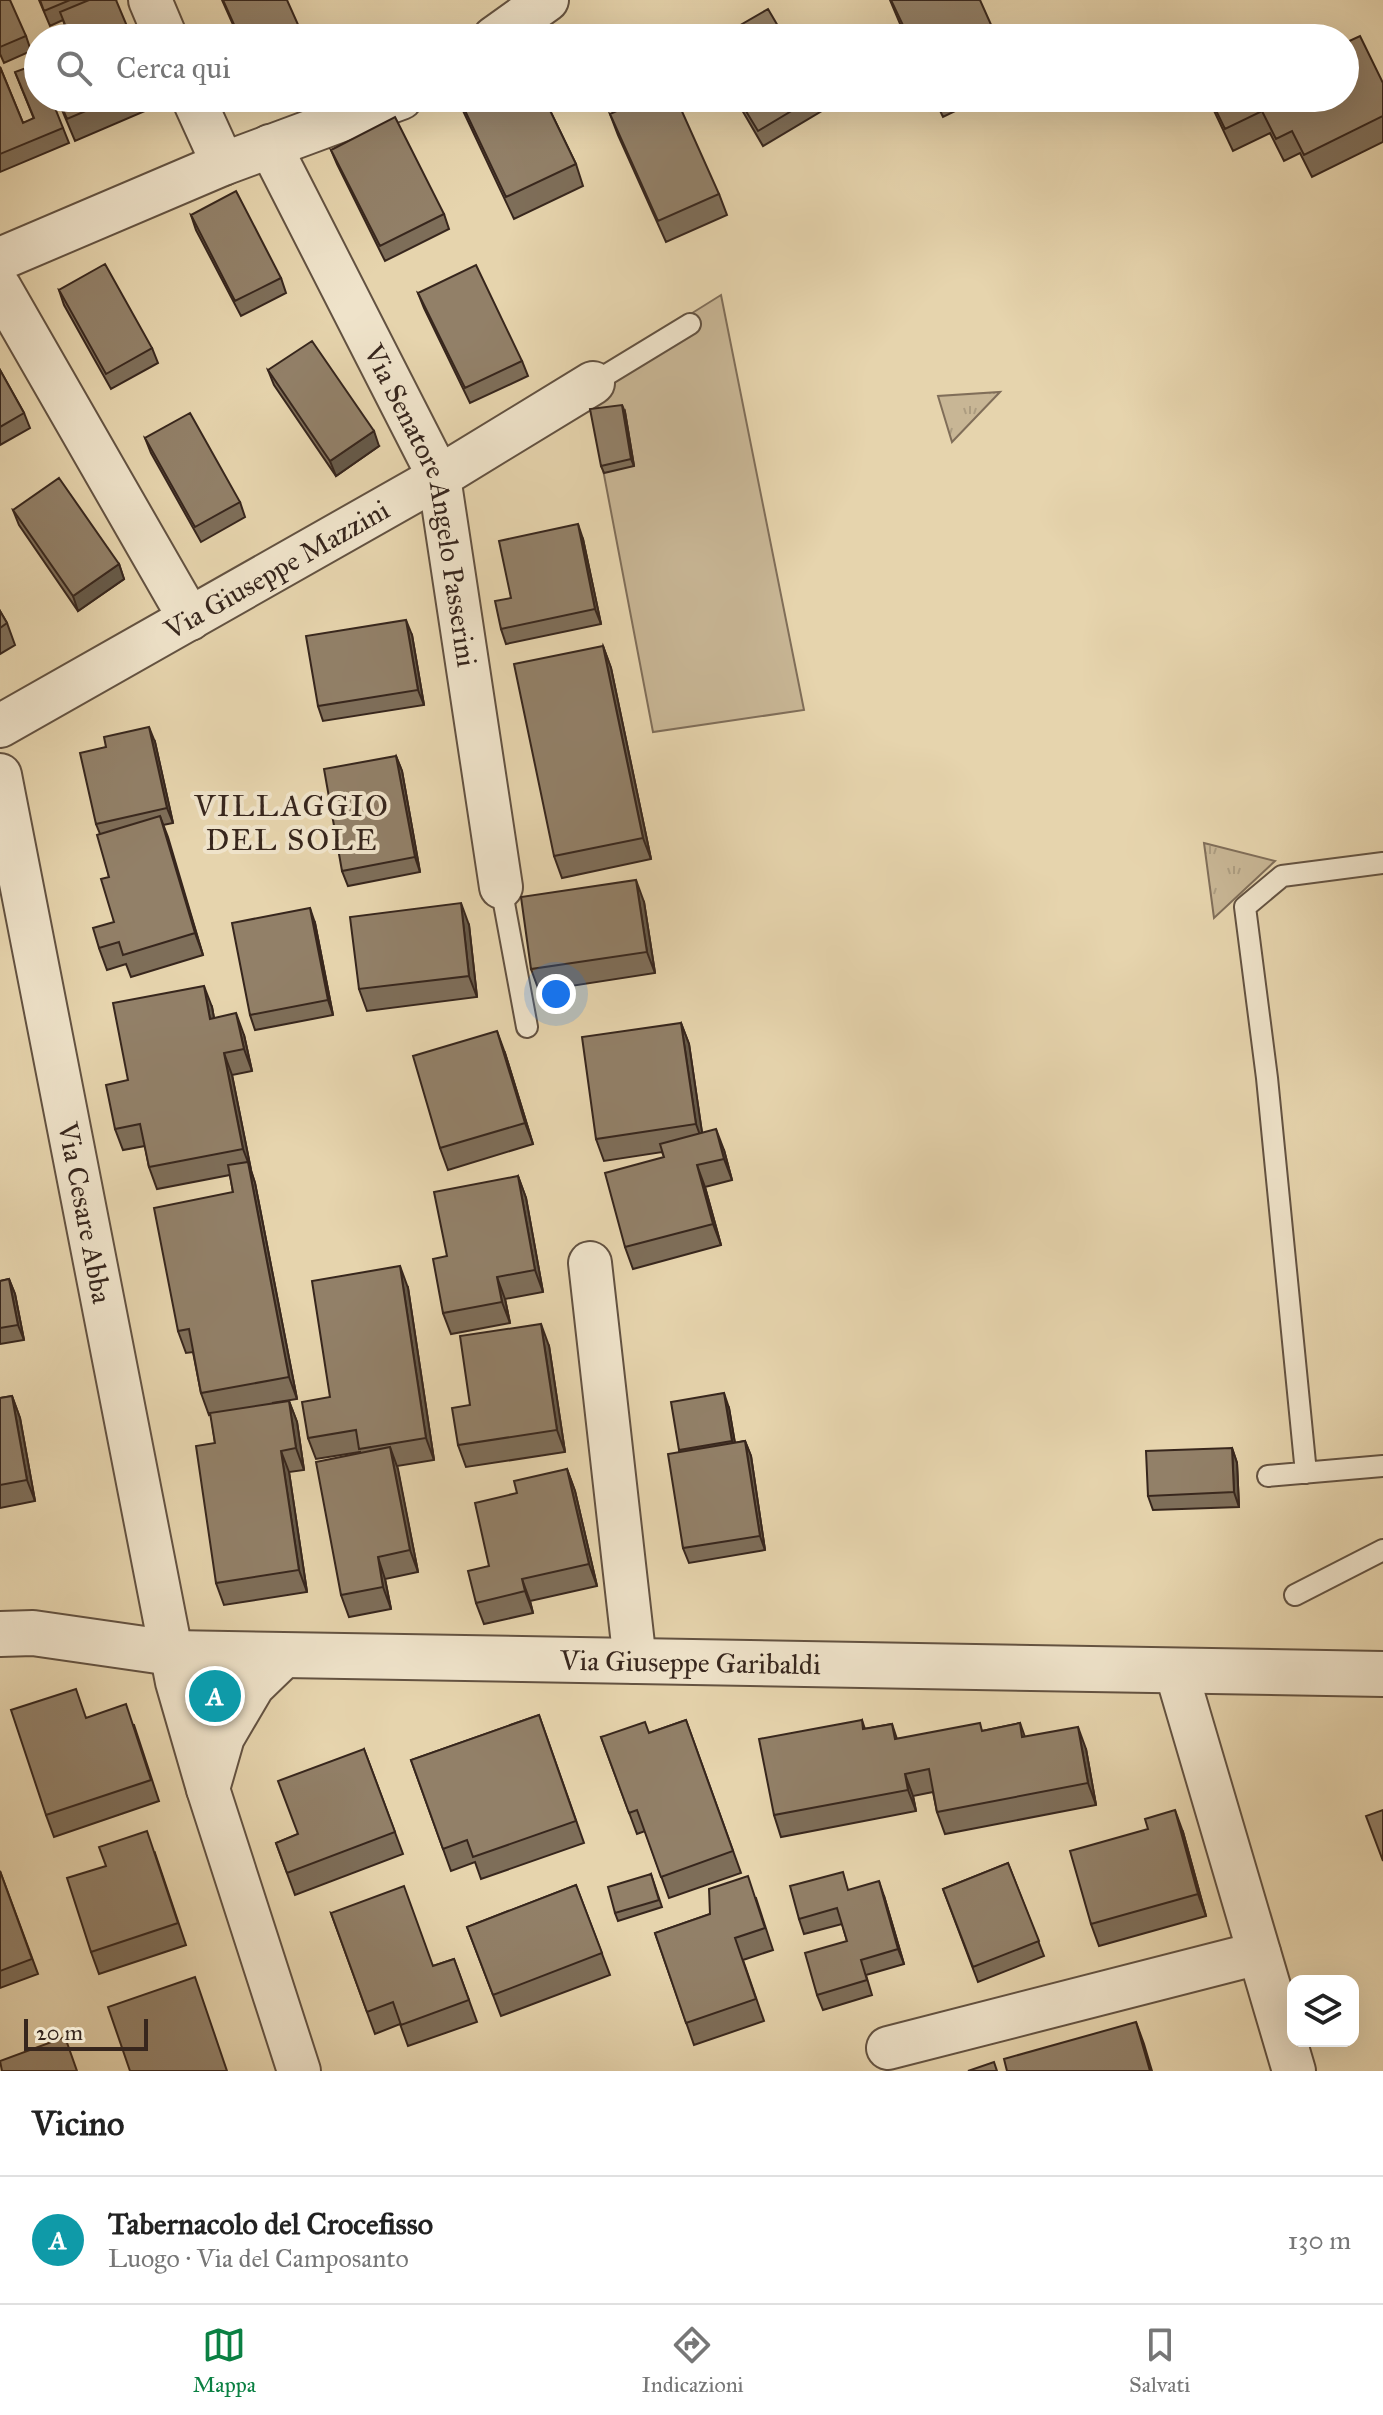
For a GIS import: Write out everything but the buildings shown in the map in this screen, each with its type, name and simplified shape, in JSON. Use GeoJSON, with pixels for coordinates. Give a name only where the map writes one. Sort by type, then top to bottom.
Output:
{"type":"FeatureCollection","features":[{"type":"Feature","properties":{"kind":"street"},"geometry":{"type":"LineString","coordinates":[[150,0],[160,24]]}},
{"type":"Feature","properties":{"kind":"street"},"geometry":{"type":"LineString","coordinates":[[514,24],[547,0]]}},
{"type":"Feature","properties":{"kind":"street"},"geometry":{"type":"LineString","coordinates":[[199,112],[223,164]]}},
{"type":"Feature","properties":{"kind":"street"},"geometry":{"type":"LineString","coordinates":[[0,259],[223,164],[363,112]]}},
{"type":"Feature","properties":{"kind":"street","name":"Via Senatore Angelo Passerini"},"geometry":{"type":"LineString","coordinates":[[270,146],[439,477],[501,887]]}},
{"type":"Feature","properties":{"kind":"street"},"geometry":{"type":"LineString","coordinates":[[0,288],[190,619]]}},
{"type":"Feature","properties":{"kind":"street","name":"Via Giuseppe Mazzini"},"geometry":{"type":"LineString","coordinates":[[0,726],[439,477],[593,383]]}},
{"type":"Feature","properties":{"kind":"street","name":"Via Cesare Abba"},"geometry":{"type":"LineString","coordinates":[[0,775],[177,1682],[208,1789],[299,2071]]}},
{"type":"Feature","properties":{"kind":"street"},"geometry":{"type":"LineString","coordinates":[[590,1263],[635,1662]]}},
{"type":"Feature","properties":{"kind":"street","name":"Via Giuseppe Garibaldi"},"geometry":{"type":"LineString","coordinates":[[0,1634],[33,1633],[172,1653],[1383,1674]]}},
{"type":"Feature","properties":{"kind":"street"},"geometry":{"type":"LineString","coordinates":[[208,1789],[223,1737],[253,1686],[285,1655]]}},
{"type":"Feature","properties":{"kind":"street"},"geometry":{"type":"LineString","coordinates":[[1176,1671],[1294,2071]]}},
{"type":"Feature","properties":{"kind":"street"},"geometry":{"type":"LineString","coordinates":[[888,2048],[1259,1953]]}},
{"type":"Feature","properties":{"kind":"lane"},"geometry":{"type":"LineString","coordinates":[[593,383],[690,324]]}},
{"type":"Feature","properties":{"kind":"lane"},"geometry":{"type":"LineString","coordinates":[[1306,1473],[1267,1078],[1245,907],[1282,876],[1383,863]]}},
{"type":"Feature","properties":{"kind":"lane"},"geometry":{"type":"LineString","coordinates":[[501,887],[527,1027]]}},
{"type":"Feature","properties":{"kind":"lane"},"geometry":{"type":"LineString","coordinates":[[1268,1476],[1383,1466]]}},
{"type":"Feature","properties":{"kind":"lane"},"geometry":{"type":"LineString","coordinates":[[1295,1595],[1383,1550]]}},
{"type":"Feature","properties":{"kind":"green space"},"geometry":{"type":"Polygon","coordinates":[[[721,295],[804,710],[653,732],[593,417],[593,375],[721,295]]]}},
{"type":"Feature","properties":{"kind":"green space"},"geometry":{"type":"Polygon","coordinates":[[[1000,392],[952,442],[938,396],[1000,392]]]}},
{"type":"Feature","properties":{"kind":"green space"},"geometry":{"type":"Polygon","coordinates":[[[1204,843],[1275,861],[1214,918],[1204,843]]]}},
{"type":"Feature","properties":{"kind":"place","name":"Tabernacolo del Crocefisso"},"geometry":{"type":"Point","coordinates":[215,1696]}},
{"type":"Feature","properties":{"kind":"district","name":"VILLAGGIO DEL SOLE"},"geometry":{"type":"Point","coordinates":[292,823]}}]}
